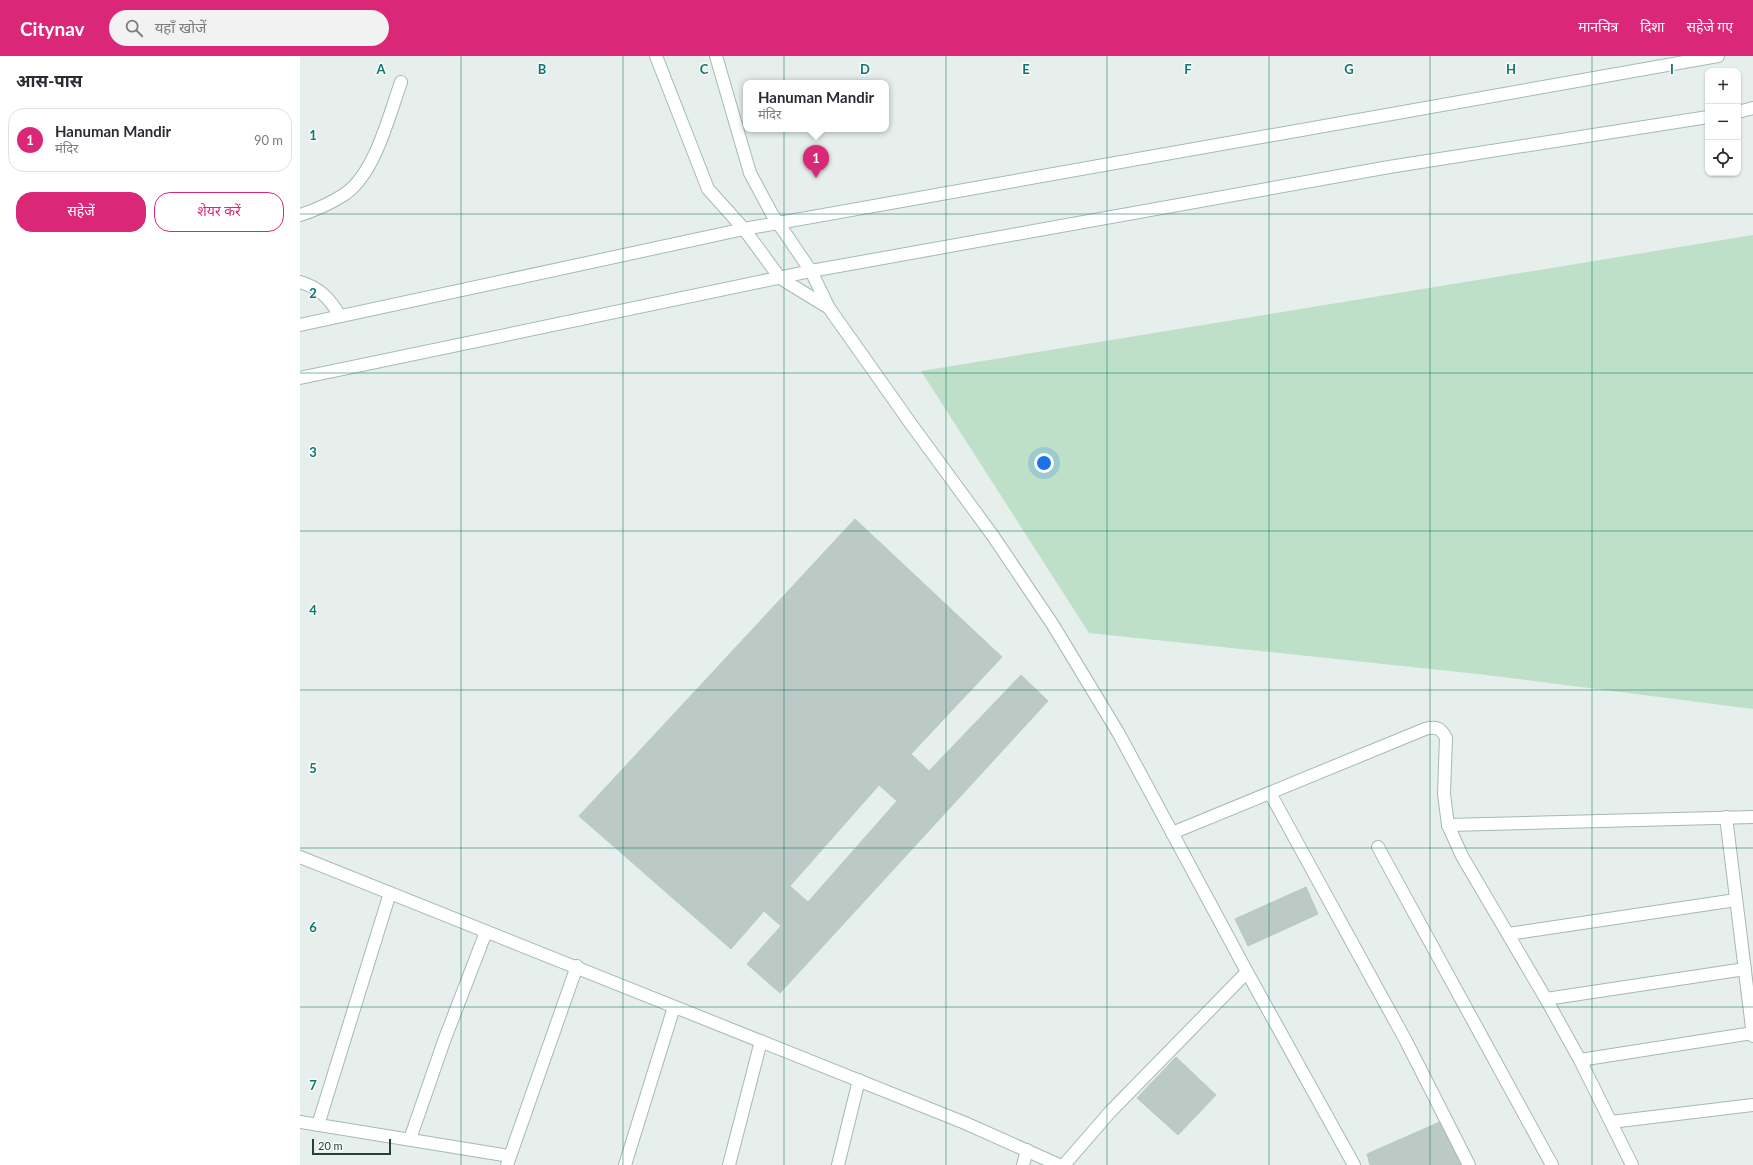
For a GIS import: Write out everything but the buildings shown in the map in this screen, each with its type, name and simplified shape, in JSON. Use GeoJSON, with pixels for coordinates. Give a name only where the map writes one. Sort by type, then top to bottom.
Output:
{"type":"FeatureCollection","features":[{"type":"Feature","properties":{"kind":"street"},"geometry":{"type":"LineString","coordinates":[[656,56],[708,189],[744,229],[780,278],[829,308]]}},
{"type":"Feature","properties":{"kind":"street"},"geometry":{"type":"LineString","coordinates":[[716,56],[750,173],[778,224],[811,271],[829,308],[993,536],[1053,625],[1119,734],[1247,972],[1354,1165]]}},
{"type":"Feature","properties":{"kind":"street"},"geometry":{"type":"LineString","coordinates":[[300,325],[744,229],[1718,56]]}},
{"type":"Feature","properties":{"kind":"street"},"geometry":{"type":"LineString","coordinates":[[300,215],[320,208],[346,193],[365,172],[401,82]]}},
{"type":"Feature","properties":{"kind":"street"},"geometry":{"type":"LineString","coordinates":[[1741,111],[1753,108]]}},
{"type":"Feature","properties":{"kind":"street"},"geometry":{"type":"LineString","coordinates":[[300,378],[811,271],[1389,167],[1705,117]]}},
{"type":"Feature","properties":{"kind":"street"},"geometry":{"type":"LineString","coordinates":[[300,282],[321,291],[332,302],[340,316]]}},
{"type":"Feature","properties":{"kind":"street"},"geometry":{"type":"LineString","coordinates":[[1172,833],[1434,727],[1442,730],[1446,738],[1444,794],[1448,824],[1462,856],[1580,1060],[1632,1165]]}},
{"type":"Feature","properties":{"kind":"street"},"geometry":{"type":"LineString","coordinates":[[1270,793],[1406,1041],[1469,1165]]}},
{"type":"Feature","properties":{"kind":"street"},"geometry":{"type":"LineString","coordinates":[[1580,1060],[1753,1034],[1726,817]]}},
{"type":"Feature","properties":{"kind":"street"},"geometry":{"type":"LineString","coordinates":[[1448,824],[1753,817]]}},
{"type":"Feature","properties":{"kind":"street"},"geometry":{"type":"LineString","coordinates":[[1378,847],[1552,1165]]}},
{"type":"Feature","properties":{"kind":"street"},"geometry":{"type":"LineString","coordinates":[[300,857],[486,932],[576,966],[674,1007],[965,1123],[1059,1165]]}},
{"type":"Feature","properties":{"kind":"street"},"geometry":{"type":"LineString","coordinates":[[318,1125],[390,893]]}},
{"type":"Feature","properties":{"kind":"street"},"geometry":{"type":"LineString","coordinates":[[1508,934],[1736,900]]}},
{"type":"Feature","properties":{"kind":"street"},"geometry":{"type":"LineString","coordinates":[[410,1139],[444,1041],[486,932]]}},
{"type":"Feature","properties":{"kind":"street"},"geometry":{"type":"LineString","coordinates":[[300,1122],[410,1139],[508,1161],[576,966]]}},
{"type":"Feature","properties":{"kind":"street"},"geometry":{"type":"LineString","coordinates":[[1546,999],[1744,969]]}},
{"type":"Feature","properties":{"kind":"street"},"geometry":{"type":"LineString","coordinates":[[1064,1165],[1110,1112],[1247,972]]}},
{"type":"Feature","properties":{"kind":"street"},"geometry":{"type":"LineString","coordinates":[[625,1165],[674,1007]]}},
{"type":"Feature","properties":{"kind":"street"},"geometry":{"type":"LineString","coordinates":[[729,1165],[761,1041]]}},
{"type":"Feature","properties":{"kind":"street"},"geometry":{"type":"LineString","coordinates":[[838,1165],[859,1080]]}},
{"type":"Feature","properties":{"kind":"street"},"geometry":{"type":"LineString","coordinates":[[1611,1122],[1753,1105]]}},
{"type":"Feature","properties":{"kind":"street"},"geometry":{"type":"LineString","coordinates":[[1023,1165],[1027,1150]]}},
{"type":"Feature","properties":{"kind":"green space"},"geometry":{"type":"Polygon","coordinates":[[[1753,235],[1753,709],[1478,674],[1089,633],[921,371],[1753,235]]]}},
{"type":"Feature","properties":{"kind":"place","name":"Hanuman Mandir"},"geometry":{"type":"Point","coordinates":[816,178]}}]}
